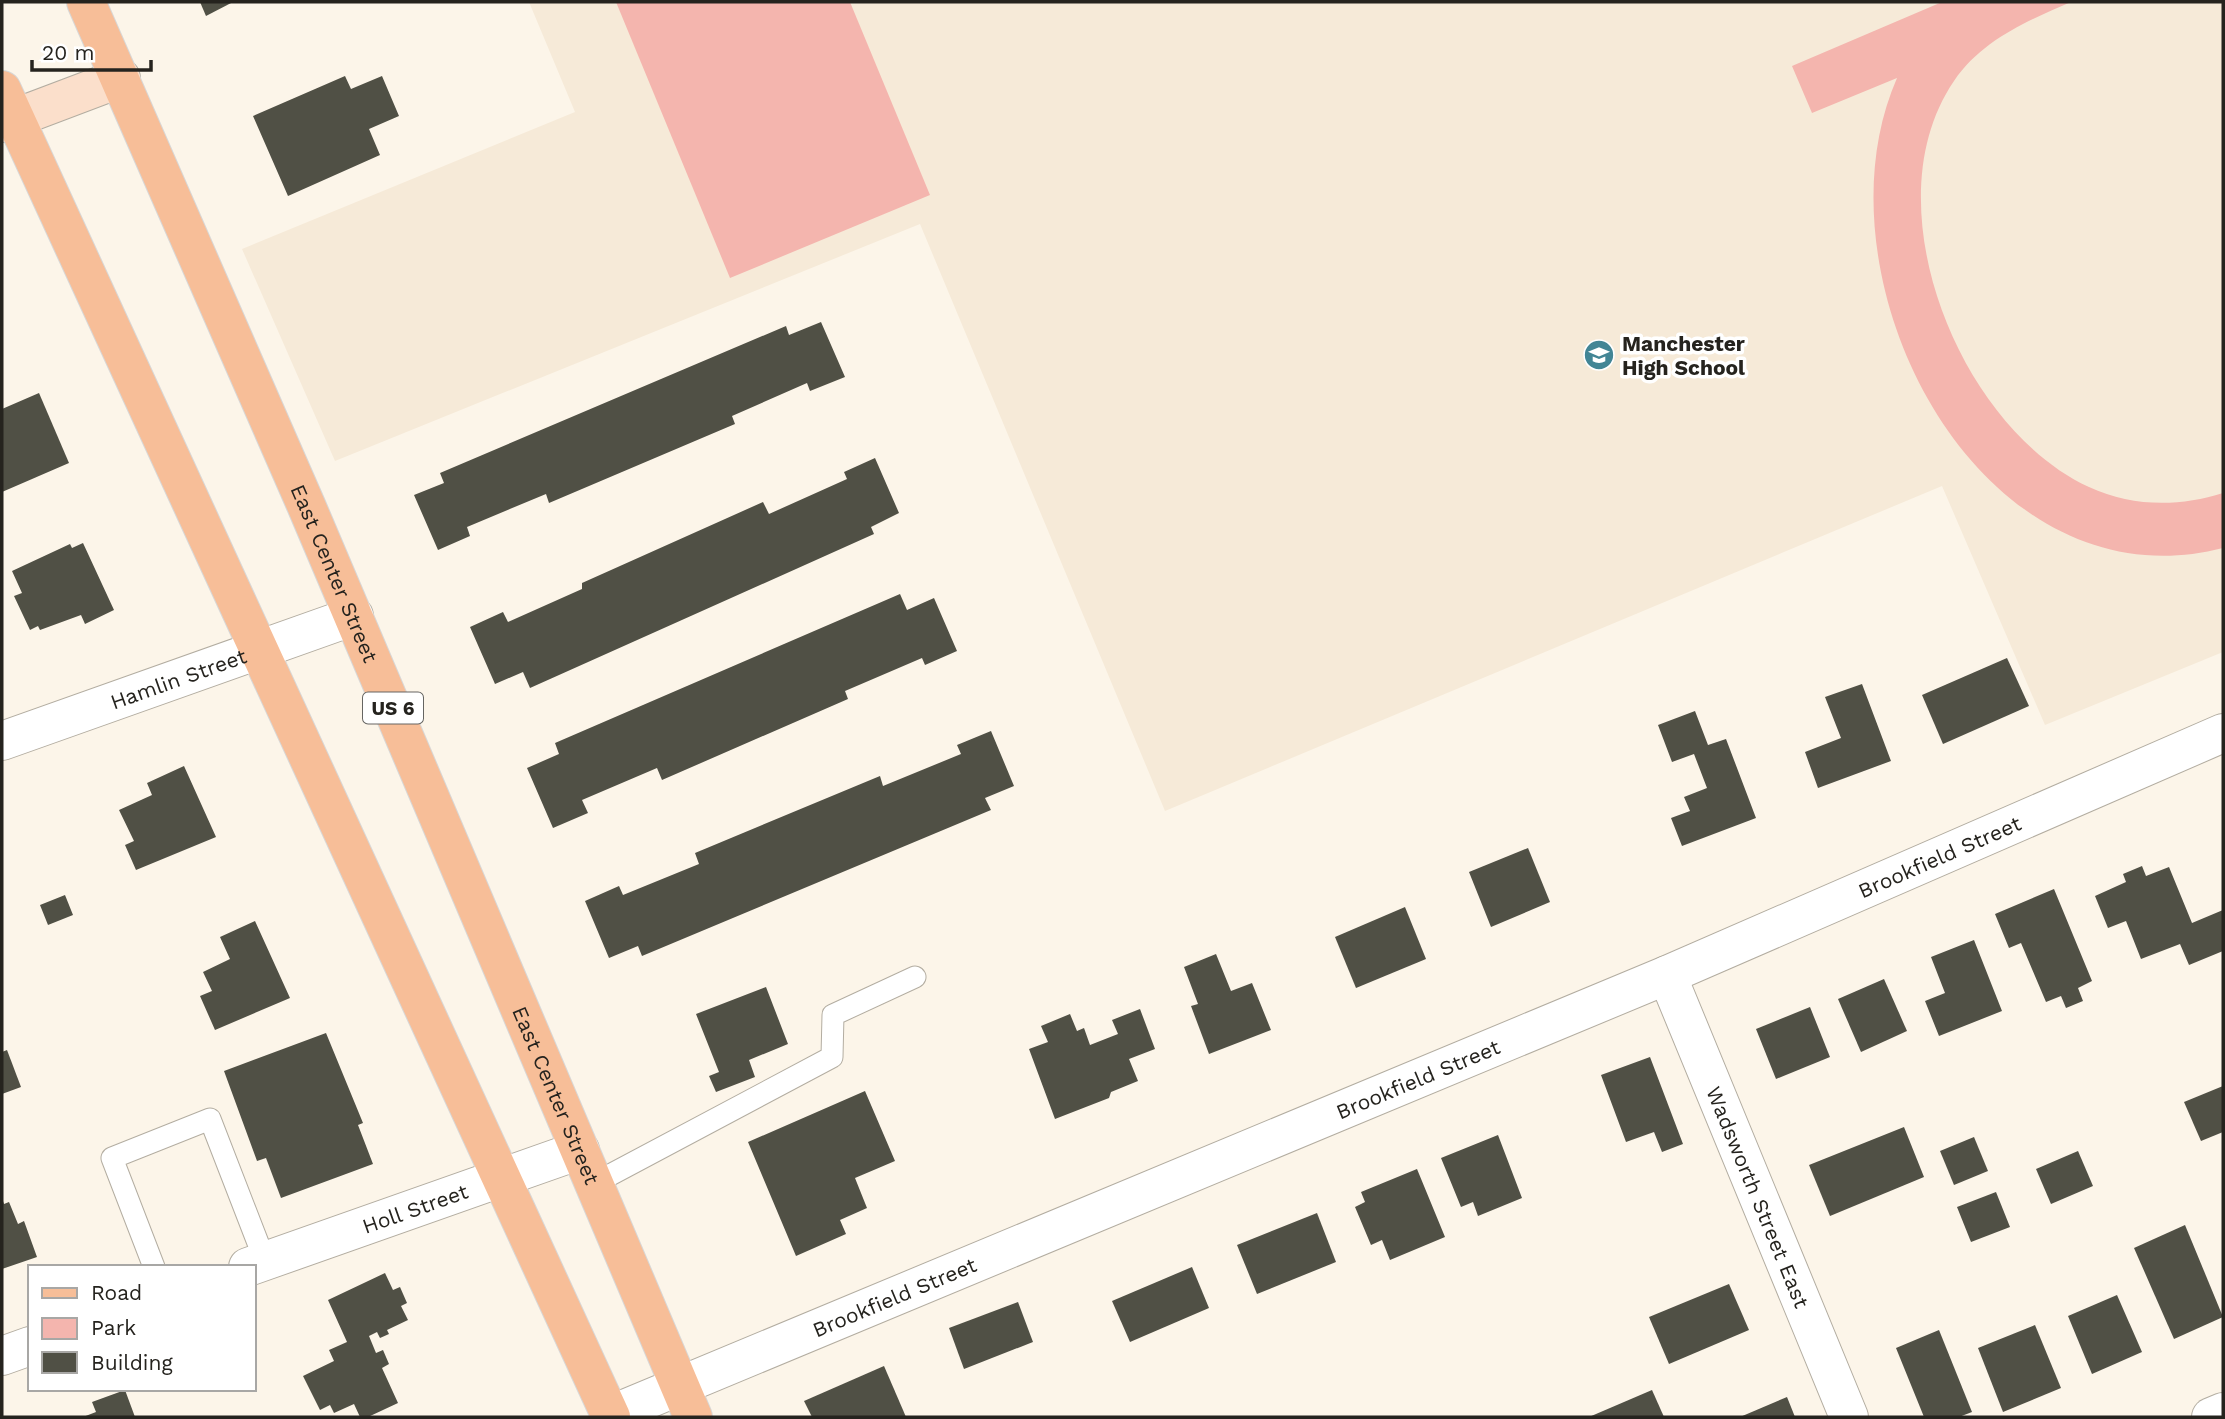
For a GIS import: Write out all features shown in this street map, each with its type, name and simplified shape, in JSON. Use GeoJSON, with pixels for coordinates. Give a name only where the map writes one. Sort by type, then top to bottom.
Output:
{"type":"FeatureCollection","features":[{"type":"Feature","properties":{"kind":"main road","name":"East Center Street"},"geometry":{"type":"LineString","coordinates":[[86,2],[354,616],[687,1401]]}},
{"type":"Feature","properties":{"kind":"main road"},"geometry":{"type":"LineString","coordinates":[[6,110],[260,649],[610,1416]]}},
{"type":"Feature","properties":{"kind":"street"},"geometry":{"type":"LineString","coordinates":[[6,110],[121,78]]}},
{"type":"Feature","properties":{"kind":"street","name":"Hamlin Street"},"geometry":{"type":"LineString","coordinates":[[2,740],[354,616]]}},
{"type":"Feature","properties":{"kind":"street","name":"Brookfield Street"},"geometry":{"type":"LineString","coordinates":[[610,1416],[687,1401],[2223,733]]}},
{"type":"Feature","properties":{"kind":"street","name":"Wadsworth Street East"},"geometry":{"type":"LineString","coordinates":[[1667,975],[1849,1417]]}},
{"type":"Feature","properties":{"kind":"street","name":"Holl Street"},"geometry":{"type":"LineString","coordinates":[[257,1264],[500,1176],[587,1166]]}},
{"type":"Feature","properties":{"kind":"street"},"geometry":{"type":"LineString","coordinates":[[2,1356],[28,1347]]}},
{"type":"Feature","properties":{"kind":"street"},"geometry":{"type":"LineString","coordinates":[[2211,1417],[2223,1412]]}},
{"type":"Feature","properties":{"kind":"lane"},"geometry":{"type":"LineString","coordinates":[[587,1166],[832,1058],[833,1015],[915,976]]}},
{"type":"Feature","properties":{"kind":"lane"},"geometry":{"type":"LineString","coordinates":[[153,1265],[112,1158],[210,1119],[257,1264]]}},
{"type":"Feature","properties":{"kind":"shaded area","name":"Manchester High School"},"geometry":{"type":"Polygon","coordinates":[[[529,2],[2223,2],[2223,652],[2045,725],[1942,486],[1165,811],[920,224],[335,461],[242,249],[575,112],[529,2]]]}},
{"type":"Feature","properties":{"kind":"green space"},"geometry":{"type":"Polygon","coordinates":[[[616,2],[850,2],[930,195],[730,278],[616,2]]]}},
{"type":"Feature","properties":{"kind":"green space"},"geometry":{"type":"Polygon","coordinates":[[[1942,2],[2071,2],[2007,33],[1978,54],[1954,81],[1930,132],[1921,188],[1925,248],[1941,308],[1967,365],[2002,416],[2043,458],[2089,487],[2105,494],[2156,503],[2190,501],[2223,493],[2223,548],[2135,554],[2057,529],[1989,480],[1936,412],[1897,331],[1876,245],[1876,158],[1897,78],[1812,113],[1792,66],[1942,2]]]}},
{"type":"Feature","properties":{"kind":"building"},"geometry":{"type":"Polygon","coordinates":[[[200,2],[233,2],[206,16],[200,2]]]}},
{"type":"Feature","properties":{"kind":"building"},"geometry":{"type":"Polygon","coordinates":[[[345,76],[351,89],[382,76],[399,116],[369,129],[380,155],[288,196],[253,116],[345,76]]]}},
{"type":"Feature","properties":{"kind":"building"},"geometry":{"type":"Polygon","coordinates":[[[821,322],[845,377],[810,391],[807,383],[732,416],[735,424],[549,503],[546,494],[467,527],[470,536],[438,550],[414,495],[444,483],[440,473],[786,326],[789,335],[821,322]]]}},
{"type":"Feature","properties":{"kind":"building"},"geometry":{"type":"Polygon","coordinates":[[[39,393],[69,463],[2,492],[2,409],[39,393]]]}},
{"type":"Feature","properties":{"kind":"building"},"geometry":{"type":"Polygon","coordinates":[[[875,458],[899,513],[871,527],[874,534],[530,688],[523,672],[495,684],[470,627],[503,612],[508,622],[582,589],[582,583],[763,502],[769,514],[847,479],[844,472],[875,458]]]}},
{"type":"Feature","properties":{"kind":"building"},"geometry":{"type":"Polygon","coordinates":[[[83,543],[114,610],[85,624],[81,615],[40,630],[38,626],[30,630],[14,596],[22,593],[12,571],[70,544],[72,548],[83,543]]]}},
{"type":"Feature","properties":{"kind":"building"},"geometry":{"type":"Polygon","coordinates":[[[900,594],[907,610],[934,598],[957,651],[925,665],[922,658],[845,691],[848,699],[662,780],[657,768],[582,800],[588,813],[553,828],[527,768],[559,754],[555,743],[900,594]]]}},
{"type":"Feature","properties":{"kind":"building"},"geometry":{"type":"Polygon","coordinates":[[[2007,658],[2029,706],[1943,744],[1922,695],[2007,658]]]}},
{"type":"Feature","properties":{"kind":"building"},"geometry":{"type":"Polygon","coordinates":[[[1862,684],[1891,761],[1818,788],[1805,752],[1841,738],[1825,697],[1862,684]]]}},
{"type":"Feature","properties":{"kind":"building"},"geometry":{"type":"Polygon","coordinates":[[[1695,711],[1708,745],[1726,739],[1756,818],[1682,846],[1671,818],[1690,811],[1684,797],[1707,788],[1694,754],[1672,762],[1658,725],[1695,711]]]}},
{"type":"Feature","properties":{"kind":"building"},"geometry":{"type":"Polygon","coordinates":[[[991,731],[1014,786],[985,798],[991,810],[642,956],[638,946],[609,958],[585,901],[619,886],[623,895],[699,864],[695,853],[880,776],[883,786],[961,754],[957,745],[991,731]]]}},
{"type":"Feature","properties":{"kind":"building"},"geometry":{"type":"Polygon","coordinates":[[[184,766],[216,837],[136,870],[125,845],[134,841],[119,810],[152,795],[147,783],[184,766]]]}},
{"type":"Feature","properties":{"kind":"building"},"geometry":{"type":"Polygon","coordinates":[[[1528,848],[1550,902],[1491,927],[1469,872],[1528,848]]]}},
{"type":"Feature","properties":{"kind":"building"},"geometry":{"type":"Polygon","coordinates":[[[2142,866],[2146,876],[2169,867],[2192,923],[2223,910],[2223,951],[2189,965],[2180,944],[2141,959],[2126,921],[2108,928],[2095,896],[2126,882],[2123,874],[2142,866]]]}},
{"type":"Feature","properties":{"kind":"building"},"geometry":{"type":"Polygon","coordinates":[[[2054,889],[2092,981],[2078,988],[2083,1001],[2066,1008],[2061,996],[2046,1002],[2021,943],[2009,948],[1995,914],[2054,889]]]}},
{"type":"Feature","properties":{"kind":"building"},"geometry":{"type":"Polygon","coordinates":[[[65,895],[73,915],[48,925],[40,905],[65,895]]]}},
{"type":"Feature","properties":{"kind":"building"},"geometry":{"type":"Polygon","coordinates":[[[1405,907],[1426,959],[1356,988],[1335,937],[1405,907]]]}},
{"type":"Feature","properties":{"kind":"building"},"geometry":{"type":"Polygon","coordinates":[[[255,921],[290,998],[215,1030],[200,996],[212,991],[203,972],[230,959],[220,937],[255,921]]]}},
{"type":"Feature","properties":{"kind":"building"},"geometry":{"type":"Polygon","coordinates":[[[1974,940],[2002,1011],[1939,1036],[1925,1001],[1945,993],[1931,957],[1974,940]]]}},
{"type":"Feature","properties":{"kind":"building"},"geometry":{"type":"Polygon","coordinates":[[[1216,954],[1231,991],[1252,983],[1271,1030],[1209,1054],[1191,1006],[1198,1004],[1184,967],[1216,954]]]}},
{"type":"Feature","properties":{"kind":"building"},"geometry":{"type":"Polygon","coordinates":[[[1884,979],[1907,1031],[1861,1052],[1838,999],[1884,979]]]}},
{"type":"Feature","properties":{"kind":"building"},"geometry":{"type":"Polygon","coordinates":[[[766,987],[788,1044],[749,1060],[755,1077],[716,1092],[709,1076],[719,1072],[696,1014],[766,987]]]}},
{"type":"Feature","properties":{"kind":"building"},"geometry":{"type":"Polygon","coordinates":[[[1810,1007],[1830,1057],[1776,1079],[1756,1029],[1810,1007]]]}},
{"type":"Feature","properties":{"kind":"building"},"geometry":{"type":"Polygon","coordinates":[[[1140,1009],[1155,1049],[1129,1059],[1138,1081],[1111,1092],[1109,1098],[1055,1119],[1029,1049],[1048,1042],[1041,1026],[1070,1014],[1077,1031],[1084,1028],[1090,1045],[1118,1034],[1112,1020],[1140,1009]]]}},
{"type":"Feature","properties":{"kind":"building"},"geometry":{"type":"Polygon","coordinates":[[[326,1033],[363,1123],[358,1125],[373,1164],[281,1198],[266,1158],[257,1161],[224,1071],[326,1033]]]}},
{"type":"Feature","properties":{"kind":"building"},"geometry":{"type":"Polygon","coordinates":[[[7,1050],[21,1087],[2,1094],[2,1052],[7,1050]]]}},
{"type":"Feature","properties":{"kind":"building"},"geometry":{"type":"Polygon","coordinates":[[[1650,1057],[1683,1144],[1662,1152],[1654,1132],[1626,1142],[1601,1075],[1650,1057]]]}},
{"type":"Feature","properties":{"kind":"building"},"geometry":{"type":"Polygon","coordinates":[[[2223,1086],[2223,1132],[2201,1141],[2184,1102],[2223,1086]]]}},
{"type":"Feature","properties":{"kind":"building"},"geometry":{"type":"Polygon","coordinates":[[[865,1091],[895,1161],[855,1178],[867,1208],[840,1220],[846,1234],[796,1256],[748,1142],[865,1091]]]}},
{"type":"Feature","properties":{"kind":"building"},"geometry":{"type":"Polygon","coordinates":[[[1904,1127],[1924,1177],[1830,1216],[1809,1165],[1904,1127]]]}},
{"type":"Feature","properties":{"kind":"building"},"geometry":{"type":"Polygon","coordinates":[[[1498,1135],[1522,1198],[1478,1216],[1473,1202],[1461,1207],[1441,1158],[1498,1135]]]}},
{"type":"Feature","properties":{"kind":"building"},"geometry":{"type":"Polygon","coordinates":[[[1974,1137],[1988,1171],[1954,1185],[1940,1151],[1974,1137]]]}},
{"type":"Feature","properties":{"kind":"building"},"geometry":{"type":"Polygon","coordinates":[[[2078,1151],[2093,1186],[2051,1204],[2036,1169],[2078,1151]]]}},
{"type":"Feature","properties":{"kind":"building"},"geometry":{"type":"Polygon","coordinates":[[[1417,1169],[1445,1237],[1390,1260],[1382,1240],[1371,1245],[1355,1207],[1365,1202],[1361,1192],[1417,1169]]]}},
{"type":"Feature","properties":{"kind":"building"},"geometry":{"type":"Polygon","coordinates":[[[1996,1192],[2010,1227],[1971,1242],[1957,1207],[1996,1192]]]}},
{"type":"Feature","properties":{"kind":"building"},"geometry":{"type":"Polygon","coordinates":[[[2,1198],[4,1204],[9,1202],[18,1224],[24,1221],[37,1257],[2,1269],[2,1198]]]}},
{"type":"Feature","properties":{"kind":"building"},"geometry":{"type":"Polygon","coordinates":[[[1317,1213],[1336,1262],[1257,1294],[1237,1245],[1317,1213]]]}},
{"type":"Feature","properties":{"kind":"building"},"geometry":{"type":"Polygon","coordinates":[[[2185,1225],[2223,1317],[2174,1339],[2134,1248],[2185,1225]]]}},
{"type":"Feature","properties":{"kind":"building"},"geometry":{"type":"Polygon","coordinates":[[[1192,1267],[1209,1308],[1130,1342],[1112,1301],[1192,1267]]]}},
{"type":"Feature","properties":{"kind":"building"},"geometry":{"type":"Polygon","coordinates":[[[385,1273],[393,1290],[400,1287],[407,1303],[401,1306],[408,1320],[387,1330],[389,1334],[380,1338],[377,1332],[369,1336],[376,1353],[383,1350],[389,1364],[382,1368],[398,1403],[368,1417],[360,1417],[354,1404],[334,1413],[330,1405],[320,1410],[303,1376],[334,1361],[329,1350],[347,1342],[328,1300],[385,1273]]]}},
{"type":"Feature","properties":{"kind":"building"},"geometry":{"type":"Polygon","coordinates":[[[1729,1284],[1749,1330],[1669,1364],[1649,1317],[1729,1284]]]}},
{"type":"Feature","properties":{"kind":"building"},"geometry":{"type":"Polygon","coordinates":[[[2117,1295],[2142,1352],[2092,1374],[2068,1316],[2117,1295]]]}},
{"type":"Feature","properties":{"kind":"building"},"geometry":{"type":"Polygon","coordinates":[[[1018,1302],[1033,1342],[964,1369],[949,1328],[1018,1302]]]}},
{"type":"Feature","properties":{"kind":"building"},"geometry":{"type":"Polygon","coordinates":[[[2035,1325],[2061,1388],[2003,1412],[1978,1348],[2035,1325]]]}},
{"type":"Feature","properties":{"kind":"building"},"geometry":{"type":"Polygon","coordinates":[[[1939,1330],[1972,1412],[1959,1417],[1924,1417],[1896,1348],[1939,1330]]]}},
{"type":"Feature","properties":{"kind":"building"},"geometry":{"type":"Polygon","coordinates":[[[884,1366],[906,1417],[812,1417],[804,1401],[884,1366]]]}},
{"type":"Feature","properties":{"kind":"building"},"geometry":{"type":"Polygon","coordinates":[[[1652,1390],[1664,1417],[1589,1417],[1652,1390]]]}},
{"type":"Feature","properties":{"kind":"building"},"geometry":{"type":"Polygon","coordinates":[[[125,1391],[135,1417],[83,1417],[96,1412],[92,1402],[125,1391]]]}},
{"type":"Feature","properties":{"kind":"building"},"geometry":{"type":"Polygon","coordinates":[[[1787,1397],[1795,1417],[1740,1417],[1787,1397]]]}},
{"type":"Feature","properties":{"kind":"place","name":"Manchester High School"},"geometry":{"type":"Point","coordinates":[1599,355]}}]}
